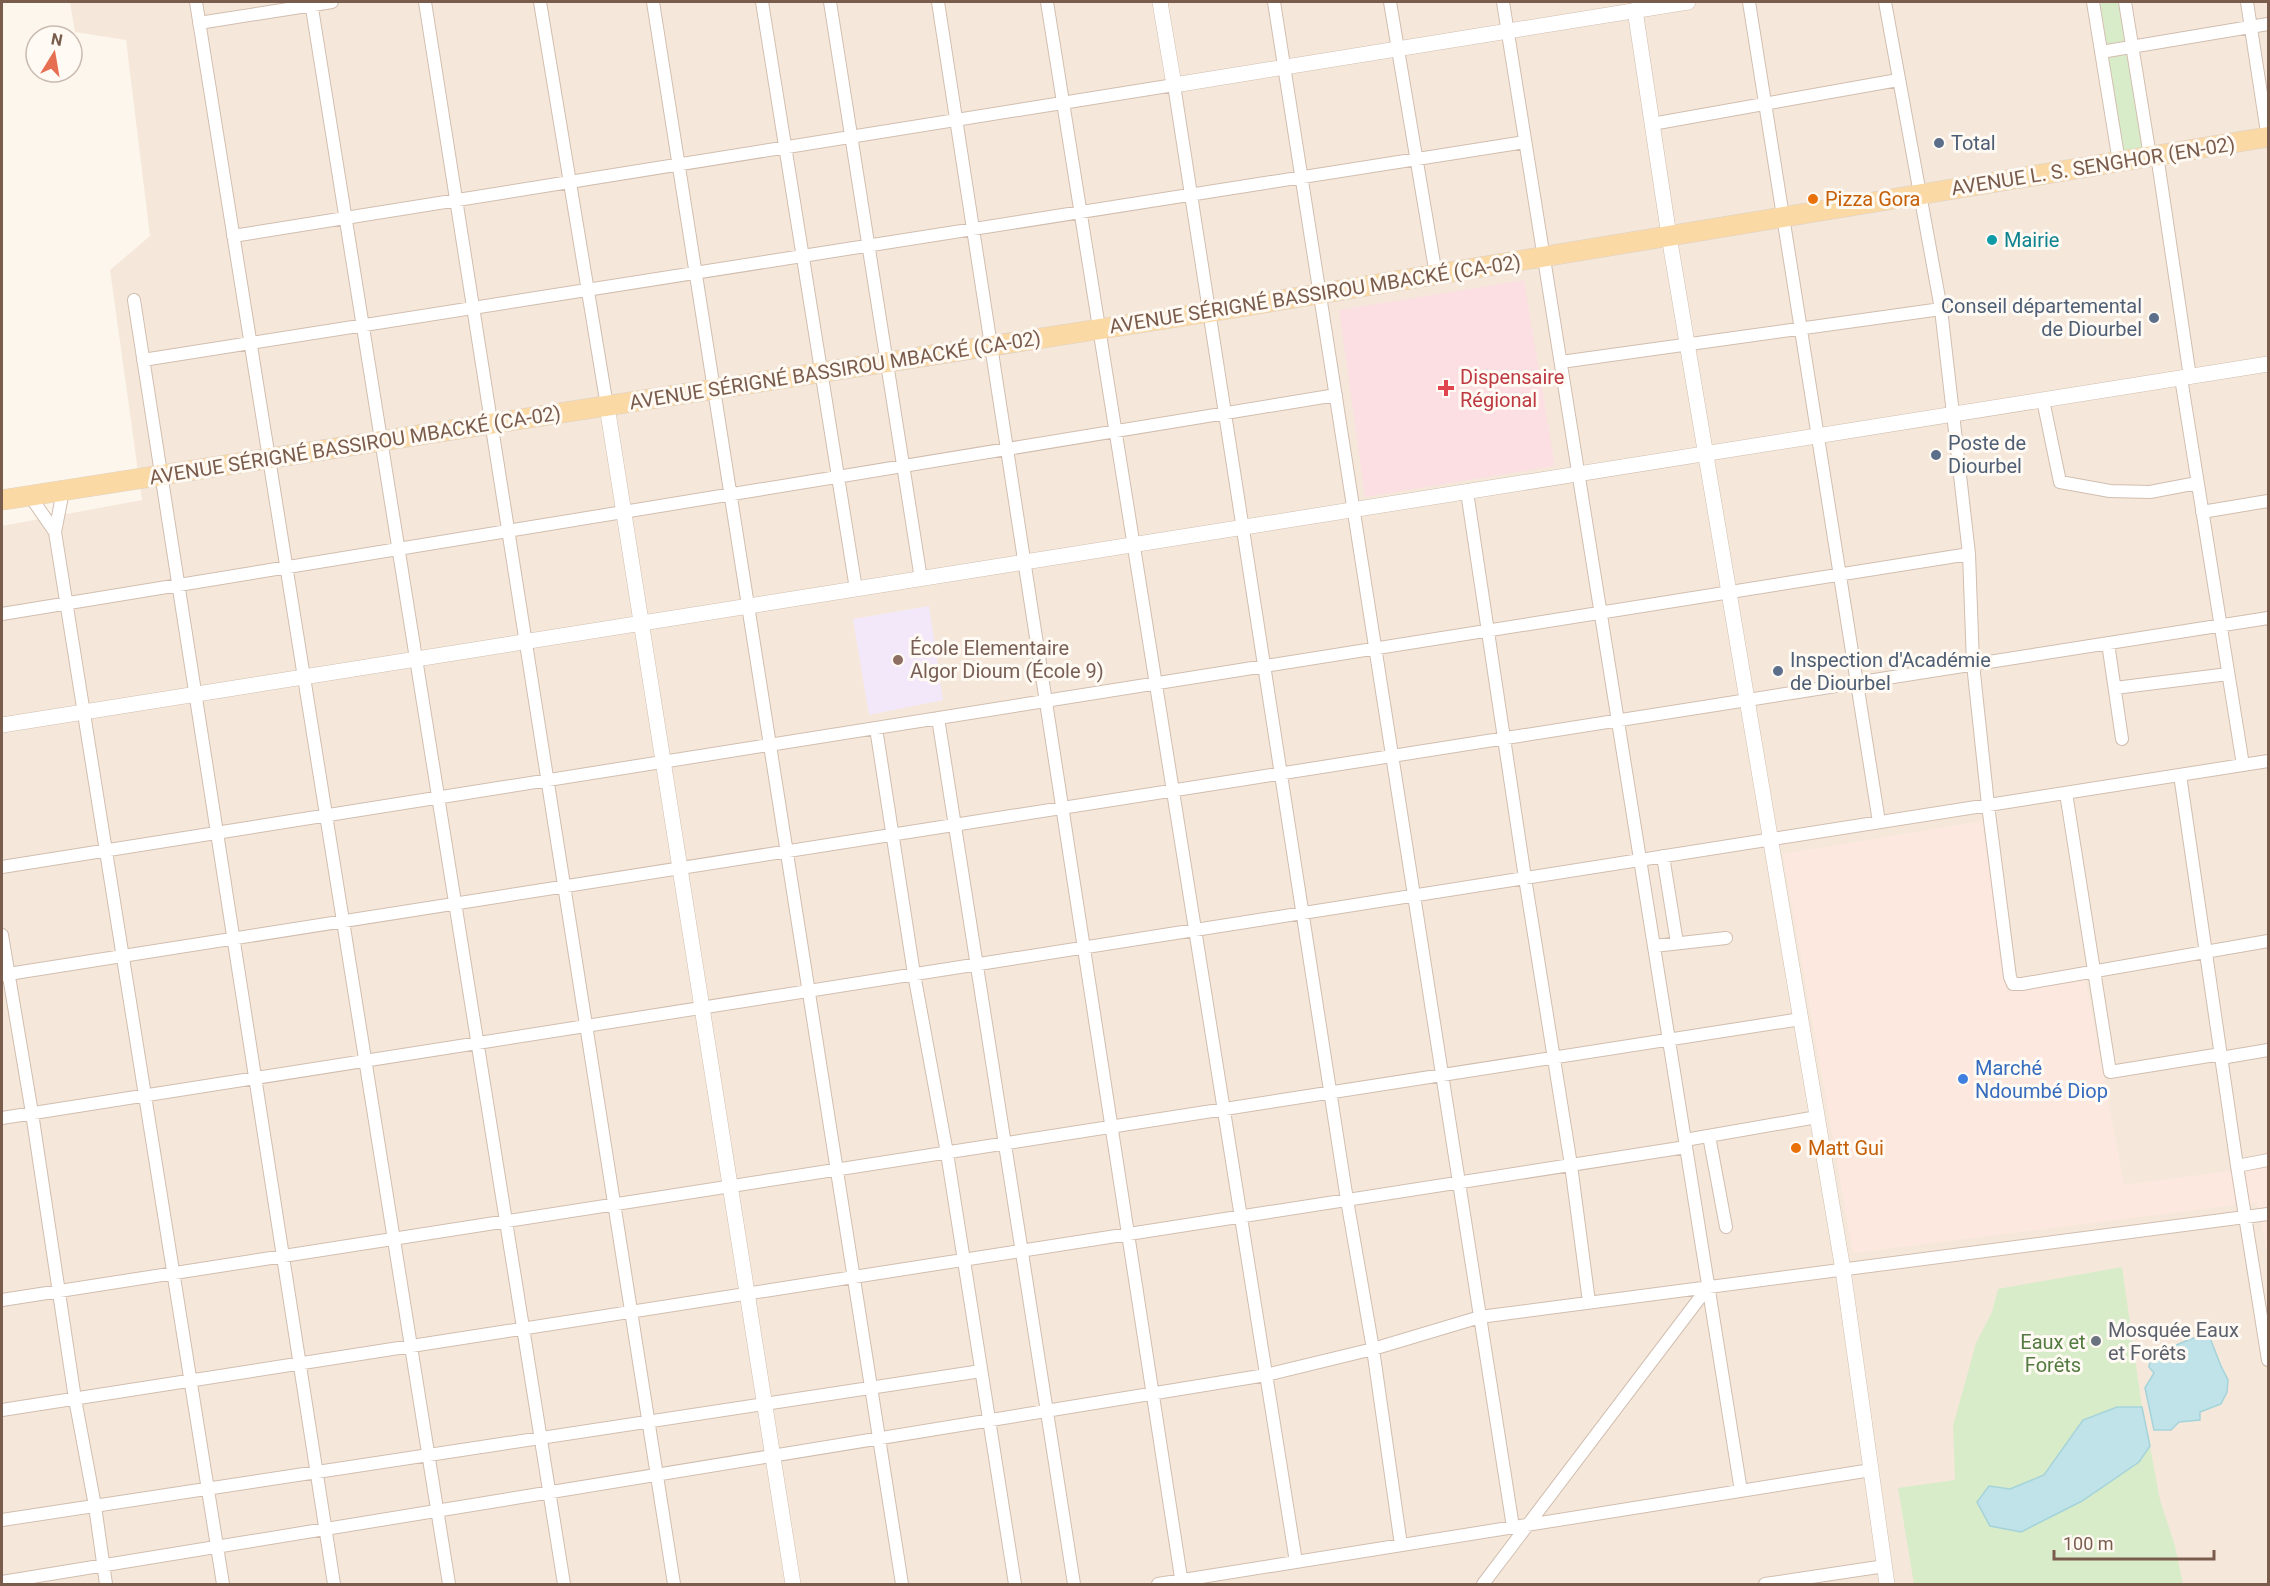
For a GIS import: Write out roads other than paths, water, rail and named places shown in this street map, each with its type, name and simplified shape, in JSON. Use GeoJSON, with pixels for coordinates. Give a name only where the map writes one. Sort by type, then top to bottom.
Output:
{"type":"FeatureCollection","features":[{"type":"Feature","properties":{"kind":"main road","name":"AVENUE L. S. SENGHOR (EN-02)"},"geometry":{"type":"LineString","coordinates":[[1669,236],[2268,137]]}},
{"type":"Feature","properties":{"kind":"main road","name":"AVENUE SÉRIGNÉ BASSIROU MBACKÉ (CA-02)"},"geometry":{"type":"LineString","coordinates":[[2,500],[887,363],[1669,236]]}},
{"type":"Feature","properties":{"kind":"street"},"geometry":{"type":"LineString","coordinates":[[196,2],[449,1584]]}},
{"type":"Feature","properties":{"kind":"street"},"geometry":{"type":"LineString","coordinates":[[199,23],[311,3],[332,2]]}},
{"type":"Feature","properties":{"kind":"street"},"geometry":{"type":"LineString","coordinates":[[425,2],[674,1584]]}},
{"type":"Feature","properties":{"kind":"street"},"geometry":{"type":"LineString","coordinates":[[540,2],[624,512],[793,1584]]}},
{"type":"Feature","properties":{"kind":"street"},"geometry":{"type":"LineString","coordinates":[[653,2],[902,1584]]}},
{"type":"Feature","properties":{"kind":"street"},"geometry":{"type":"LineString","coordinates":[[762,2],[856,589]]}},
{"type":"Feature","properties":{"kind":"street"},"geometry":{"type":"LineString","coordinates":[[830,2],[921,579]]}},
{"type":"Feature","properties":{"kind":"street"},"geometry":{"type":"LineString","coordinates":[[938,2],[1182,1583]]}},
{"type":"Feature","properties":{"kind":"street"},"geometry":{"type":"LineString","coordinates":[[1047,2],[1296,1562]]}},
{"type":"Feature","properties":{"kind":"street"},"geometry":{"type":"LineString","coordinates":[[1160,2],[1347,1200],[1373,1349],[1401,1545]]}},
{"type":"Feature","properties":{"kind":"street"},"geometry":{"type":"LineString","coordinates":[[1274,2],[1513,1527]]}},
{"type":"Feature","properties":{"kind":"street"},"geometry":{"type":"LineString","coordinates":[[1390,2],[1436,275]]}},
{"type":"Feature","properties":{"kind":"street"},"geometry":{"type":"LineString","coordinates":[[1503,2],[1741,1491]]}},
{"type":"Feature","properties":{"kind":"street"},"geometry":{"type":"LineString","coordinates":[[233,236],[1508,31],[1634,6],[1688,2]]}},
{"type":"Feature","properties":{"kind":"street"},"geometry":{"type":"LineString","coordinates":[[1749,2],[1880,822]]}},
{"type":"Feature","properties":{"kind":"street"},"geometry":{"type":"LineString","coordinates":[[1885,2],[1941,309],[1969,554],[1973,664],[2010,977],[2013,984],[2268,941]]}},
{"type":"Feature","properties":{"kind":"street"},"geometry":{"type":"LineString","coordinates":[[2094,2],[2119,162]]}},
{"type":"Feature","properties":{"kind":"street"},"geometry":{"type":"LineString","coordinates":[[2125,2],[2153,156],[2202,512],[2242,765]]}},
{"type":"Feature","properties":{"kind":"street"},"geometry":{"type":"LineString","coordinates":[[2247,2],[2268,137]]}},
{"type":"Feature","properties":{"kind":"street"},"geometry":{"type":"LineString","coordinates":[[311,3],[564,1584]]}},
{"type":"Feature","properties":{"kind":"street"},"geometry":{"type":"LineString","coordinates":[[1634,6],[1705,454],[1843,1270],[1887,1584]]}},
{"type":"Feature","properties":{"kind":"street"},"geometry":{"type":"LineString","coordinates":[[2102,52],[2268,24]]}},
{"type":"Feature","properties":{"kind":"street"},"geometry":{"type":"LineString","coordinates":[[1652,124],[1898,80]]}},
{"type":"Feature","properties":{"kind":"street"},"geometry":{"type":"LineString","coordinates":[[143,360],[1525,142]]}},
{"type":"Feature","properties":{"kind":"street"},"geometry":{"type":"LineString","coordinates":[[134,300],[334,1584]]}},
{"type":"Feature","properties":{"kind":"street"},"geometry":{"type":"LineString","coordinates":[[1561,362],[1941,309]]}},
{"type":"Feature","properties":{"kind":"street"},"geometry":{"type":"LineString","coordinates":[[2,725],[2268,364]]}},
{"type":"Feature","properties":{"kind":"street"},"geometry":{"type":"LineString","coordinates":[[2,614],[1336,395]]}},
{"type":"Feature","properties":{"kind":"street"},"geometry":{"type":"LineString","coordinates":[[2043,400],[2050,444],[2060,482],[2110,491],[2150,492],[2198,483]]}},
{"type":"Feature","properties":{"kind":"street"},"geometry":{"type":"LineString","coordinates":[[63,491],[55,532],[223,1584]]}},
{"type":"Feature","properties":{"kind":"street"},"geometry":{"type":"LineString","coordinates":[[1467,492],[1503,738],[1571,1165],[1589,1302]]}},
{"type":"Feature","properties":{"kind":"street"},"geometry":{"type":"LineString","coordinates":[[30,496],[55,532]]}},
{"type":"Feature","properties":{"kind":"street"},"geometry":{"type":"LineString","coordinates":[[2202,512],[2268,501]]}},
{"type":"Feature","properties":{"kind":"street"},"geometry":{"type":"LineString","coordinates":[[2,867],[1969,554]]}},
{"type":"Feature","properties":{"kind":"street"},"geometry":{"type":"LineString","coordinates":[[4,975],[2268,618]]}},
{"type":"Feature","properties":{"kind":"street"},"geometry":{"type":"LineString","coordinates":[[2108,643],[2122,740]]}},
{"type":"Feature","properties":{"kind":"street"},"geometry":{"type":"LineString","coordinates":[[2115,688],[2228,674]]}},
{"type":"Feature","properties":{"kind":"street"},"geometry":{"type":"LineString","coordinates":[[938,718],[1074,1584]]}},
{"type":"Feature","properties":{"kind":"street"},"geometry":{"type":"LineString","coordinates":[[876,728],[914,974],[947,1153],[1015,1584]]}},
{"type":"Feature","properties":{"kind":"street"},"geometry":{"type":"LineString","coordinates":[[2,1118],[2268,761]]}},
{"type":"Feature","properties":{"kind":"street"},"geometry":{"type":"LineString","coordinates":[[2180,775],[2268,1360]]}},
{"type":"Feature","properties":{"kind":"street"},"geometry":{"type":"LineString","coordinates":[[2066,793],[2110,1072],[2268,1050]]}},
{"type":"Feature","properties":{"kind":"street"},"geometry":{"type":"LineString","coordinates":[[1664,856],[1677,943]]}},
{"type":"Feature","properties":{"kind":"street"},"geometry":{"type":"LineString","coordinates":[[2,935],[4,975],[32,1113],[58,1291],[106,1584]]}},
{"type":"Feature","properties":{"kind":"street"},"geometry":{"type":"LineString","coordinates":[[1654,946],[1726,938]]}},
{"type":"Feature","properties":{"kind":"street"},"geometry":{"type":"LineString","coordinates":[[2,1300],[1801,1019]]}},
{"type":"Feature","properties":{"kind":"street"},"geometry":{"type":"LineString","coordinates":[[2,1410],[1571,1165],[1685,1144],[1709,1136],[1817,1117]]}},
{"type":"Feature","properties":{"kind":"street"},"geometry":{"type":"LineString","coordinates":[[1709,1136],[1726,1227]]}},
{"type":"Feature","properties":{"kind":"street"},"geometry":{"type":"LineString","coordinates":[[2237,1166],[2268,1160]]}},
{"type":"Feature","properties":{"kind":"street"},"geometry":{"type":"LineString","coordinates":[[2,1582],[1266,1375],[1373,1349],[1480,1317],[2268,1214]]}},
{"type":"Feature","properties":{"kind":"street"},"geometry":{"type":"LineString","coordinates":[[1484,1584],[1708,1287]]}},
{"type":"Feature","properties":{"kind":"street"},"geometry":{"type":"LineString","coordinates":[[2,1520],[981,1371]]}},
{"type":"Feature","properties":{"kind":"street"},"geometry":{"type":"LineString","coordinates":[[1158,1584],[1182,1583],[1296,1562],[1871,1470]]}},
{"type":"Feature","properties":{"kind":"street"},"geometry":{"type":"LineString","coordinates":[[1765,1584],[1885,1566]]}},
{"type":"Feature","properties":{"kind":"water"},"geometry":{"type":"Polygon","coordinates":[[[2203,1335],[2210,1338],[2228,1380],[2227,1392],[2221,1404],[2200,1412],[2200,1420],[2179,1422],[2171,1430],[2154,1430],[2145,1388],[2154,1373],[2149,1367],[2151,1355],[2203,1335]]]}},
{"type":"Feature","properties":{"kind":"water"},"geometry":{"type":"Polygon","coordinates":[[[2117,1407],[2142,1407],[2150,1446],[2139,1462],[2082,1501],[2021,1532],[1990,1526],[1977,1502],[1989,1486],[2010,1489],[2044,1475],[2083,1420],[2117,1407]]]}},
{"type":"Feature","properties":{"kind":"place","name":"Total"},"geometry":{"type":"Point","coordinates":[1939,143]}},
{"type":"Feature","properties":{"kind":"place","name":"Pizza Gora"},"geometry":{"type":"Point","coordinates":[1813,199]}},
{"type":"Feature","properties":{"kind":"place","name":"Mairie"},"geometry":{"type":"Point","coordinates":[1992,240]}},
{"type":"Feature","properties":{"kind":"place","name":"Conseil départemental de Diourbel"},"geometry":{"type":"Point","coordinates":[2154,318]}},
{"type":"Feature","properties":{"kind":"place","name":"Dispensaire Régional"},"geometry":{"type":"Point","coordinates":[1446,388]}},
{"type":"Feature","properties":{"kind":"place","name":"Poste de Diourbel"},"geometry":{"type":"Point","coordinates":[1936,455]}},
{"type":"Feature","properties":{"kind":"place","name":"École Elementaire Algor Dioum (École 9)"},"geometry":{"type":"Point","coordinates":[898,660]}},
{"type":"Feature","properties":{"kind":"place","name":"Inspection d'Académie de Diourbel"},"geometry":{"type":"Point","coordinates":[1778,671]}},
{"type":"Feature","properties":{"kind":"place","name":"Marché Ndoumbé Diop"},"geometry":{"type":"Point","coordinates":[1963,1079]}},
{"type":"Feature","properties":{"kind":"place","name":"Matt Gui"},"geometry":{"type":"Point","coordinates":[1796,1148]}},
{"type":"Feature","properties":{"kind":"place","name":"Mosquée Eaux et Forêts"},"geometry":{"type":"Point","coordinates":[2096,1341]}},
{"type":"Feature","properties":{"kind":"park label","name":"Eaux et Forêts"},"geometry":{"type":"Point","coordinates":[2053,1354]}}]}
